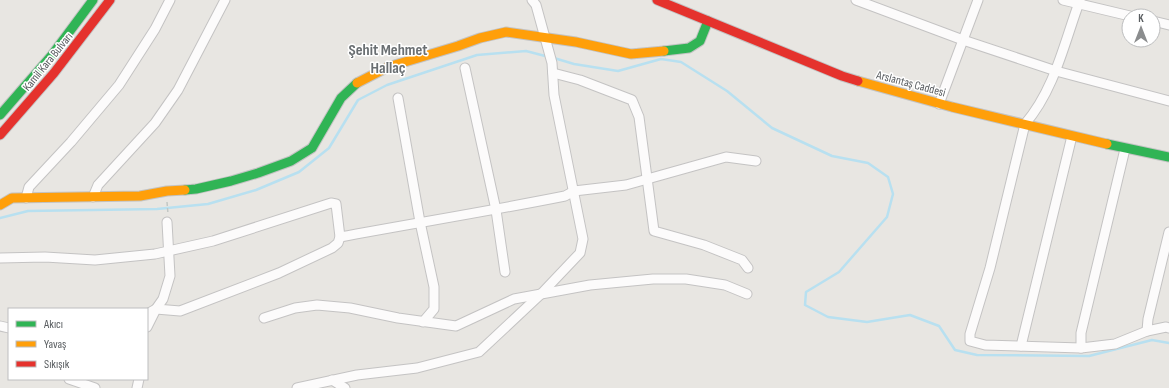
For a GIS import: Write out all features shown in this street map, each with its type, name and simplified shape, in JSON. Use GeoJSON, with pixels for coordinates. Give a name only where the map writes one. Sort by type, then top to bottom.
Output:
{"type":"FeatureCollection","features":[{"type":"Feature","properties":{"kind":"main road","name":"Kamil Kara Bulvarı"},"geometry":{"type":"LineString","coordinates":[[0,115],[52,55],[93,0]]}},
{"type":"Feature","properties":{"kind":"main road","name":"Kamil Kara Bulvarı"},"geometry":{"type":"LineString","coordinates":[[0,135],[54,73],[110,0]]}},
{"type":"Feature","properties":{"kind":"main road","name":"Arslantaş Caddesi"},"geometry":{"type":"LineString","coordinates":[[657,0],[842,76],[897,93],[1125,149],[1169,157]]}},
{"type":"Feature","properties":{"kind":"main road"},"geometry":{"type":"LineString","coordinates":[[0,205],[12,198],[140,196],[167,191],[196,189],[258,173],[291,161],[312,148],[341,98],[356,83],[388,67],[480,38],[506,32],[545,41],[576,42],[631,54],[690,48],[700,41],[708,21]]}},
{"type":"Feature","properties":{"kind":"street"},"geometry":{"type":"LineString","coordinates":[[26,198],[29,187],[71,142],[119,85],[155,29],[170,0]]}},
{"type":"Feature","properties":{"kind":"street"},"geometry":{"type":"LineString","coordinates":[[93,197],[98,185],[155,123],[178,90],[225,0]]}},
{"type":"Feature","properties":{"kind":"street"},"geometry":{"type":"LineString","coordinates":[[296,388],[357,375],[417,368],[479,352],[542,293],[580,253],[583,239],[554,95],[552,64],[536,5],[532,0]]}},
{"type":"Feature","properties":{"kind":"street"},"geometry":{"type":"LineString","coordinates":[[856,0],[963,40],[1056,71],[1169,101]]}},
{"type":"Feature","properties":{"kind":"street"},"geometry":{"type":"LineString","coordinates":[[939,104],[978,0]]}},
{"type":"Feature","properties":{"kind":"street"},"geometry":{"type":"LineString","coordinates":[[1063,0],[1079,2],[1121,14]]}},
{"type":"Feature","properties":{"kind":"street"},"geometry":{"type":"LineString","coordinates":[[1079,2],[1056,71],[1036,111],[1025,124],[990,268],[970,334],[970,341],[985,345],[1081,348],[1115,344],[1147,331],[1166,327],[1169,328]]}},
{"type":"Feature","properties":{"kind":"street"},"geometry":{"type":"LineString","coordinates":[[466,68],[496,210],[505,272]]}},
{"type":"Feature","properties":{"kind":"street"},"geometry":{"type":"LineString","coordinates":[[553,73],[580,80],[632,100],[639,117],[654,231],[704,245],[742,260],[748,268]]}},
{"type":"Feature","properties":{"kind":"street"},"geometry":{"type":"LineString","coordinates":[[398,98],[420,222],[434,287],[434,309],[422,322]]}},
{"type":"Feature","properties":{"kind":"street"},"geometry":{"type":"LineString","coordinates":[[1021,346],[1072,136]]}},
{"type":"Feature","properties":{"kind":"street"},"geometry":{"type":"LineString","coordinates":[[1081,348],[1081,333],[1125,149]]}},
{"type":"Feature","properties":{"kind":"street"},"geometry":{"type":"LineString","coordinates":[[340,237],[496,210],[565,196],[574,191],[626,185],[726,157],[756,161]]}},
{"type":"Feature","properties":{"kind":"street"},"geometry":{"type":"LineString","coordinates":[[0,258],[45,257],[95,260],[155,254],[213,241],[331,203],[336,204],[340,237],[338,243],[332,248],[279,273],[180,311],[156,309],[148,313]]}},
{"type":"Feature","properties":{"kind":"street"},"geometry":{"type":"LineString","coordinates":[[148,326],[156,309],[163,299],[170,276],[167,222]]}},
{"type":"Feature","properties":{"kind":"street"},"geometry":{"type":"LineString","coordinates":[[1147,331],[1148,319],[1169,232]]}},
{"type":"Feature","properties":{"kind":"street"},"geometry":{"type":"LineString","coordinates":[[264,318],[295,308],[317,305],[350,308],[398,318],[456,326],[514,299],[590,285],[653,279],[686,279],[725,285],[747,294]]}},
{"type":"Feature","properties":{"kind":"street"},"geometry":{"type":"LineString","coordinates":[[72,380],[94,388]]}},
{"type":"Feature","properties":{"kind":"street"},"geometry":{"type":"LineString","coordinates":[[332,380],[345,388]]}},
{"type":"Feature","properties":{"kind":"waterway"},"geometry":{"type":"LineString","coordinates":[[0,218],[28,211],[157,209],[208,204],[256,190],[299,172],[329,148],[358,100],[387,85],[477,55],[526,51],[549,57]]}},
{"type":"Feature","properties":{"kind":"waterway"},"geometry":{"type":"LineString","coordinates":[[554,58],[574,64],[618,71],[661,59],[681,62],[727,91],[772,128],[832,156],[868,163],[888,177],[893,194],[887,217],[839,272],[806,292],[805,305],[828,317],[867,322],[910,315],[939,326],[955,350],[977,355],[1089,356],[1152,340],[1169,343]]}},
{"type":"Feature","properties":{"kind":"traffic: fast"},"geometry":{"type":"LineString","coordinates":[[0,115],[52,55],[93,0]]}},
{"type":"Feature","properties":{"kind":"traffic: fast"},"geometry":{"type":"LineString","coordinates":[[664,51],[689,48],[700,41],[708,21]]}},
{"type":"Feature","properties":{"kind":"traffic: fast"},"geometry":{"type":"LineString","coordinates":[[185,190],[231,181],[258,173],[291,161],[312,148],[341,98],[357,83]]}},
{"type":"Feature","properties":{"kind":"traffic: fast"},"geometry":{"type":"LineString","coordinates":[[1107,144],[1169,157]]}},
{"type":"Feature","properties":{"kind":"traffic: slow"},"geometry":{"type":"LineString","coordinates":[[357,83],[388,67],[480,38],[506,32],[576,42],[631,54],[664,51]]}},
{"type":"Feature","properties":{"kind":"traffic: slow"},"geometry":{"type":"LineString","coordinates":[[858,81],[952,107],[1107,144]]}},
{"type":"Feature","properties":{"kind":"traffic: slow"},"geometry":{"type":"LineString","coordinates":[[0,205],[12,198],[140,196],[167,191],[185,190]]}},
{"type":"Feature","properties":{"kind":"traffic: jam"},"geometry":{"type":"LineString","coordinates":[[0,135],[54,73],[110,0]]}},
{"type":"Feature","properties":{"kind":"traffic: jam"},"geometry":{"type":"LineString","coordinates":[[657,0],[842,76],[858,81]]}},
{"type":"Feature","properties":{"kind":"district","name":"Şehit Mehmet Hallaç"},"geometry":{"type":"Point","coordinates":[388,59]}}]}
